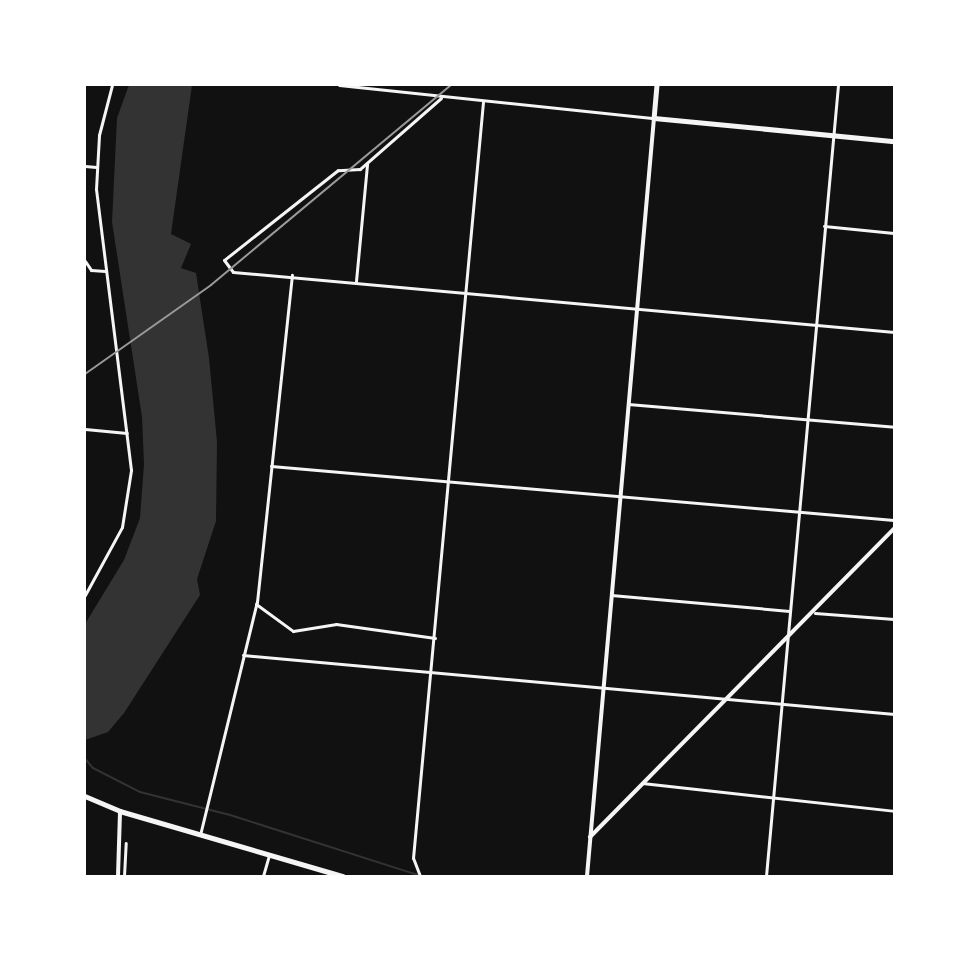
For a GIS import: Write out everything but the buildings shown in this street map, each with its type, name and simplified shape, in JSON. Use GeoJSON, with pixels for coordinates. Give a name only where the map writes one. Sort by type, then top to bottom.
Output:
{"type":"FeatureCollection","features":[{"type":"Feature","properties":{"kind":"main road"},"geometry":{"type":"LineString","coordinates":[[657,85],[654,118],[894,141]]}},
{"type":"Feature","properties":{"kind":"main road"},"geometry":{"type":"LineString","coordinates":[[85,796],[120,811],[200,836],[343,876]]}},
{"type":"Feature","properties":{"kind":"street"},"geometry":{"type":"LineString","coordinates":[[85,595],[122,527],[131,470],[105,271],[96,167],[112,85]]}},
{"type":"Feature","properties":{"kind":"street"},"geometry":{"type":"LineString","coordinates":[[339,85],[441,98],[654,118],[610,595],[587,876]]}},
{"type":"Feature","properties":{"kind":"street"},"geometry":{"type":"LineString","coordinates":[[766,876],[806,420],[838,85]]}},
{"type":"Feature","properties":{"kind":"street"},"geometry":{"type":"LineString","coordinates":[[441,98],[360,169],[338,170],[224,260],[233,272],[356,281],[894,332]]}},
{"type":"Feature","properties":{"kind":"street"},"geometry":{"type":"LineString","coordinates":[[420,875],[414,858],[450,482],[483,102]]}},
{"type":"Feature","properties":{"kind":"street"},"geometry":{"type":"LineString","coordinates":[[356,281],[367,163]]}},
{"type":"Feature","properties":{"kind":"street"},"geometry":{"type":"LineString","coordinates":[[85,166],[96,167]]}},
{"type":"Feature","properties":{"kind":"street"},"geometry":{"type":"LineString","coordinates":[[824,226],[894,233]]}},
{"type":"Feature","properties":{"kind":"street"},"geometry":{"type":"LineString","coordinates":[[85,261],[91,270],[105,271]]}},
{"type":"Feature","properties":{"kind":"street"},"geometry":{"type":"LineString","coordinates":[[200,836],[256,604],[292,276]]}},
{"type":"Feature","properties":{"kind":"street"},"geometry":{"type":"LineString","coordinates":[[628,404],[894,427]]}},
{"type":"Feature","properties":{"kind":"street"},"geometry":{"type":"LineString","coordinates":[[85,429],[127,434]]}},
{"type":"Feature","properties":{"kind":"street"},"geometry":{"type":"LineString","coordinates":[[271,466],[798,514],[894,520]]}},
{"type":"Feature","properties":{"kind":"street"},"geometry":{"type":"LineString","coordinates":[[589,838],[642,783],[815,613],[894,529]]}},
{"type":"Feature","properties":{"kind":"street"},"geometry":{"type":"LineString","coordinates":[[610,595],[789,611]]}},
{"type":"Feature","properties":{"kind":"street"},"geometry":{"type":"LineString","coordinates":[[256,604],[293,631],[336,624],[435,638]]}},
{"type":"Feature","properties":{"kind":"street"},"geometry":{"type":"LineString","coordinates":[[815,613],[894,619]]}},
{"type":"Feature","properties":{"kind":"street"},"geometry":{"type":"LineString","coordinates":[[243,655],[894,714]]}},
{"type":"Feature","properties":{"kind":"street"},"geometry":{"type":"LineString","coordinates":[[642,783],[772,799],[894,811]]}},
{"type":"Feature","properties":{"kind":"street"},"geometry":{"type":"LineString","coordinates":[[118,876],[120,811]]}},
{"type":"Feature","properties":{"kind":"street"},"geometry":{"type":"LineString","coordinates":[[124,876],[126,842]]}},
{"type":"Feature","properties":{"kind":"street"},"geometry":{"type":"LineString","coordinates":[[262,876],[269,855]]}},
{"type":"Feature","properties":{"kind":"street"},"geometry":{"type":"LineString","coordinates":[[118,863],[125,863]]}},
{"type":"Feature","properties":{"kind":"shaded area"},"geometry":{"type":"Polygon","coordinates":[[[129,85],[192,85],[171,234],[191,244],[181,268],[196,273],[209,358],[217,442],[216,521],[197,579],[200,595],[124,713],[108,732],[85,740],[85,624],[124,560],[140,518],[144,464],[142,417],[112,222],[117,118],[129,85]]]}},
{"type":"Feature","properties":{"kind":"waterway"},"geometry":{"type":"LineString","coordinates":[[86,760],[93,768],[140,792],[230,815],[418,875]]}},
{"type":"Feature","properties":{"kind":"railway"},"geometry":{"type":"LineString","coordinates":[[85,374],[211,285],[451,85]]}}]}
